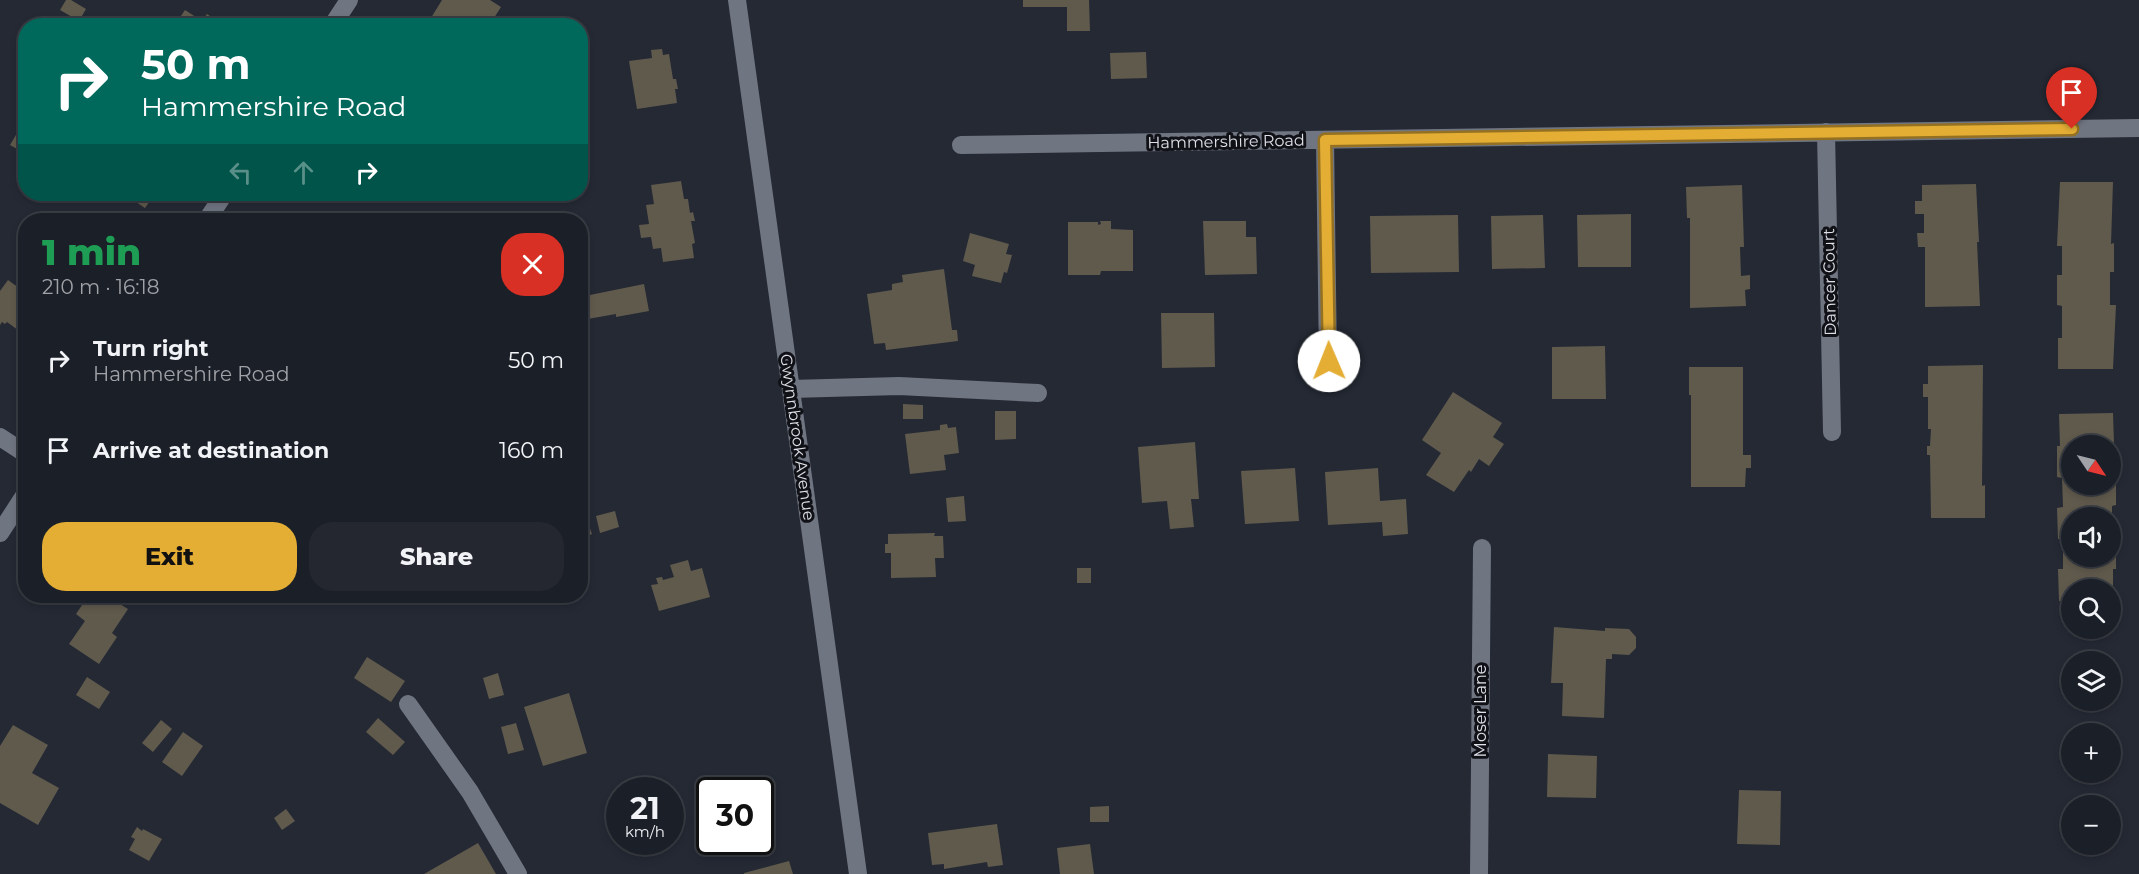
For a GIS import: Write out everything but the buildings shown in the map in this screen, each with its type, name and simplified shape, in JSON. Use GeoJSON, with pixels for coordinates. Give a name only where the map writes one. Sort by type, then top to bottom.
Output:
{"type":"FeatureCollection","features":[{"type":"Feature","properties":{"kind":"street"},"geometry":{"type":"LineString","coordinates":[[337,18],[349,0]]}},
{"type":"Feature","properties":{"kind":"street","name":"Gwynnbrook Avenue"},"geometry":{"type":"LineString","coordinates":[[737,0],[858,874]]}},
{"type":"Feature","properties":{"kind":"street","name":"Hammershire Road"},"geometry":{"type":"LineString","coordinates":[[961,146],[2139,128]]}},
{"type":"Feature","properties":{"kind":"street","name":"Dancer Court"},"geometry":{"type":"LineString","coordinates":[[1826,132],[1832,432]]}},
{"type":"Feature","properties":{"kind":"street"},"geometry":{"type":"LineString","coordinates":[[1325,140],[1329,361]]}},
{"type":"Feature","properties":{"kind":"street"},"geometry":{"type":"LineString","coordinates":[[791,388],[899,386],[1038,393]]}},
{"type":"Feature","properties":{"kind":"street"},"geometry":{"type":"LineString","coordinates":[[0,437],[18,449]]}},
{"type":"Feature","properties":{"kind":"street"},"geometry":{"type":"LineString","coordinates":[[0,533],[18,505]]}},
{"type":"Feature","properties":{"kind":"street","name":"Moser Lane"},"geometry":{"type":"LineString","coordinates":[[1479,874],[1482,548]]}},
{"type":"Feature","properties":{"kind":"street"},"geometry":{"type":"LineString","coordinates":[[408,704],[470,792],[518,874]]}},
{"type":"Feature","properties":{"kind":"route"},"geometry":{"type":"LineString","coordinates":[[1329,361],[1325,140],[2072,129]]}}]}
